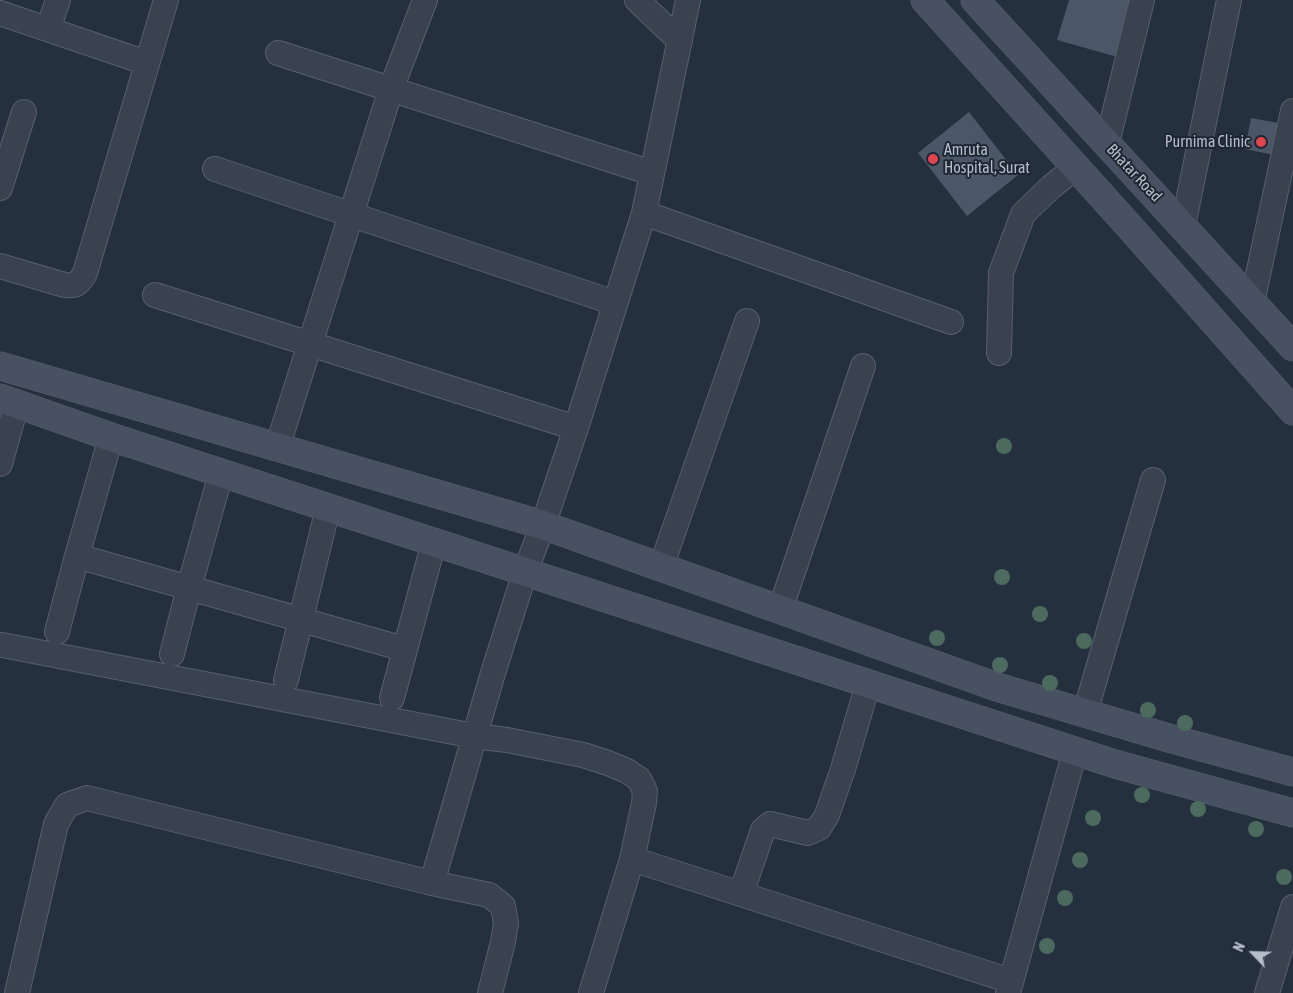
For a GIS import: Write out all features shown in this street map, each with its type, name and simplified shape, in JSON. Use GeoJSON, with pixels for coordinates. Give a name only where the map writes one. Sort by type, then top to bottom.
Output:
{"type":"FeatureCollection","features":[{"type":"Feature","properties":{"kind":"street"},"geometry":{"type":"LineString","coordinates":[[48,29],[58,0]]}},
{"type":"Feature","properties":{"kind":"street"},"geometry":{"type":"LineString","coordinates":[[0,266],[69,286],[80,282],[85,273],[166,0]]}},
{"type":"Feature","properties":{"kind":"street"},"geometry":{"type":"LineString","coordinates":[[277,448],[391,89],[425,0]]}},
{"type":"Feature","properties":{"kind":"street"},"geometry":{"type":"LineString","coordinates":[[637,0],[680,41]]}},
{"type":"Feature","properties":{"kind":"street"},"geometry":{"type":"LineString","coordinates":[[432,883],[493,673],[525,572],[576,428],[644,212],[688,0]]}},
{"type":"Feature","properties":{"kind":"street"},"geometry":{"type":"LineString","coordinates":[[925,0],[1293,411]]}},
{"type":"Feature","properties":{"kind":"street","name":"Bhatar Road"},"geometry":{"type":"LineString","coordinates":[[975,0],[1293,347]]}},
{"type":"Feature","properties":{"kind":"street"},"geometry":{"type":"LineString","coordinates":[[1107,143],[1142,0]]}},
{"type":"Feature","properties":{"kind":"street"},"geometry":{"type":"LineString","coordinates":[[1183,226],[1229,0]]}},
{"type":"Feature","properties":{"kind":"street"},"geometry":{"type":"LineString","coordinates":[[0,13],[147,63]]}},
{"type":"Feature","properties":{"kind":"street"},"geometry":{"type":"LineString","coordinates":[[278,53],[652,173]]}},
{"type":"Feature","properties":{"kind":"street"},"geometry":{"type":"LineString","coordinates":[[1252,303],[1293,111]]}},
{"type":"Feature","properties":{"kind":"street"},"geometry":{"type":"LineString","coordinates":[[0,188],[24,112]]}},
{"type":"Feature","properties":{"kind":"street"},"geometry":{"type":"LineString","coordinates":[[999,353],[1001,273],[1023,214],[1051,186],[1076,167]]}},
{"type":"Feature","properties":{"kind":"street"},"geometry":{"type":"LineString","coordinates":[[215,169],[615,304]]}},
{"type":"Feature","properties":{"kind":"street"},"geometry":{"type":"LineString","coordinates":[[644,212],[951,322]]}},
{"type":"Feature","properties":{"kind":"street"},"geometry":{"type":"LineString","coordinates":[[154,295],[576,428]]}},
{"type":"Feature","properties":{"kind":"street"},"geometry":{"type":"LineString","coordinates":[[661,567],[747,321]]}},
{"type":"Feature","properties":{"kind":"street"},"geometry":{"type":"LineString","coordinates":[[0,366],[543,525],[997,687],[1172,739],[1293,772]]}},
{"type":"Feature","properties":{"kind":"street"},"geometry":{"type":"LineString","coordinates":[[780,610],[863,366]]}},
{"type":"Feature","properties":{"kind":"street"},"geometry":{"type":"LineString","coordinates":[[0,464],[9,400],[111,437],[1115,764],[1293,813]]}},
{"type":"Feature","properties":{"kind":"street"},"geometry":{"type":"LineString","coordinates":[[57,632],[111,437]]}},
{"type":"Feature","properties":{"kind":"street"},"geometry":{"type":"LineString","coordinates":[[172,654],[221,473]]}},
{"type":"Feature","properties":{"kind":"street"},"geometry":{"type":"LineString","coordinates":[[1086,713],[1153,480]]}},
{"type":"Feature","properties":{"kind":"street"},"geometry":{"type":"LineString","coordinates":[[286,680],[328,508]]}},
{"type":"Feature","properties":{"kind":"street"},"geometry":{"type":"LineString","coordinates":[[392,698],[434,542]]}},
{"type":"Feature","properties":{"kind":"street"},"geometry":{"type":"LineString","coordinates":[[77,556],[404,649]]}},
{"type":"Feature","properties":{"kind":"street"},"geometry":{"type":"LineString","coordinates":[[2,645],[474,736],[507,740],[583,756],[628,771],[639,779],[645,791],[644,803],[632,859],[591,993]]}},
{"type":"Feature","properties":{"kind":"street"},"geometry":{"type":"LineString","coordinates":[[741,894],[763,830],[770,824],[808,833],[819,828],[827,816],[868,684]]}},
{"type":"Feature","properties":{"kind":"street"},"geometry":{"type":"LineString","coordinates":[[632,859],[741,894],[1010,987],[1075,751]]}},
{"type":"Feature","properties":{"kind":"street"},"geometry":{"type":"LineString","coordinates":[[17,993],[56,824],[67,805],[87,798],[432,883],[490,895],[503,906],[506,923],[490,993]]}},
{"type":"Feature","properties":{"kind":"street"},"geometry":{"type":"LineString","coordinates":[[1267,993],[1293,907]]}},
{"type":"Feature","properties":{"kind":"building"},"geometry":{"type":"Polygon","coordinates":[[[1069,0],[1137,0],[1121,58],[1057,40],[1069,0]]]}},
{"type":"Feature","properties":{"kind":"building"},"geometry":{"type":"Polygon","coordinates":[[[969,112],[1018,175],[967,216],[918,153],[969,112]]]}},
{"type":"Feature","properties":{"kind":"building"},"geometry":{"type":"Polygon","coordinates":[[[1251,118],[1284,124],[1279,156],[1245,149],[1251,118]]]}},
{"type":"Feature","properties":{"kind":"place","name":"Purnima Clinic"},"geometry":{"type":"Point","coordinates":[1261,142]}},
{"type":"Feature","properties":{"kind":"place","name":"Amruta Hospital, Surat"},"geometry":{"type":"Point","coordinates":[933,159]}}]}
